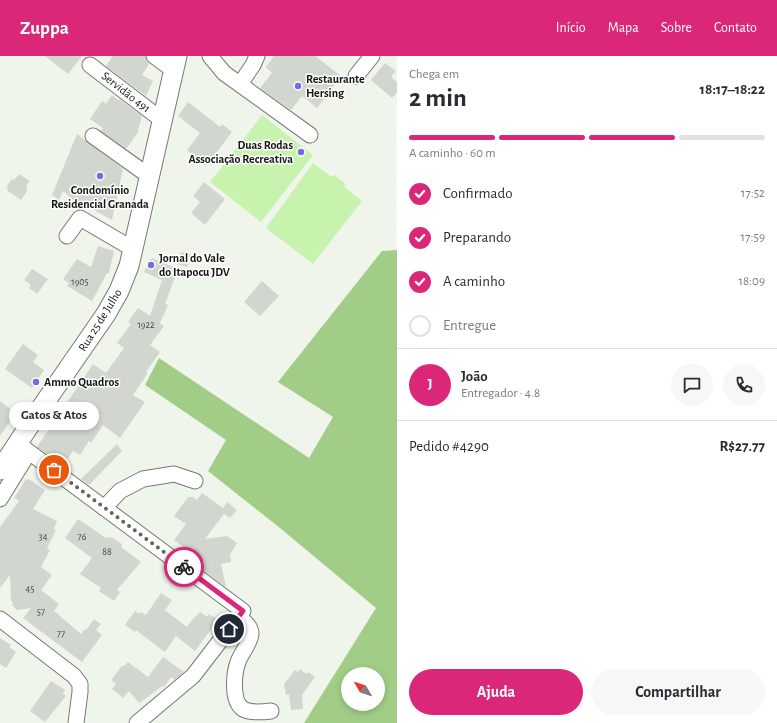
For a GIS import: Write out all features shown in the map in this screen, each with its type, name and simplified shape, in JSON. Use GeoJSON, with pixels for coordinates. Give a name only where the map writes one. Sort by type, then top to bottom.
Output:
{"type":"FeatureCollection","features":[{"type":"Feature","properties":{"kind":"main road","name":"Rua 25 de Julho"},"geometry":{"type":"LineString","coordinates":[[0,470],[23,447],[116,297],[129,266],[175,63]]}},
{"type":"Feature","properties":{"kind":"street"},"geometry":{"type":"LineString","coordinates":[[154,56],[175,63]]}},
{"type":"Feature","properties":{"kind":"street"},"geometry":{"type":"LineString","coordinates":[[210,56],[224,73],[310,135]]}},
{"type":"Feature","properties":{"kind":"street"},"geometry":{"type":"LineString","coordinates":[[224,56],[224,73]]}},
{"type":"Feature","properties":{"kind":"street"},"geometry":{"type":"LineString","coordinates":[[240,84],[256,61],[257,56]]}},
{"type":"Feature","properties":{"kind":"street"},"geometry":{"type":"LineString","coordinates":[[356,76],[372,56]]}},
{"type":"Feature","properties":{"kind":"street","name":"Servidão 491"},"geometry":{"type":"LineString","coordinates":[[90,65],[162,120]]}},
{"type":"Feature","properties":{"kind":"street"},"geometry":{"type":"LineString","coordinates":[[93,136],[149,176]]}},
{"type":"Feature","properties":{"kind":"street"},"geometry":{"type":"LineString","coordinates":[[67,236],[80,218],[133,249]]}},
{"type":"Feature","properties":{"kind":"street"},"geometry":{"type":"LineString","coordinates":[[0,499],[23,447],[241,614],[251,633],[237,663],[235,672],[234,688],[238,703],[243,709],[271,711]]}},
{"type":"Feature","properties":{"kind":"street"},"geometry":{"type":"LineString","coordinates":[[104,508],[120,491],[143,479],[174,474],[195,481]]}},
{"type":"Feature","properties":{"kind":"street"},"geometry":{"type":"LineString","coordinates":[[137,723],[193,676],[241,614]]}},
{"type":"Feature","properties":{"kind":"street"},"geometry":{"type":"LineString","coordinates":[[0,619],[74,676],[80,684],[76,723]]}},
{"type":"Feature","properties":{"kind":"green space"},"geometry":{"type":"Polygon","coordinates":[[[262,115],[313,155],[261,222],[210,182],[262,115]]]}},
{"type":"Feature","properties":{"kind":"green space"},"geometry":{"type":"Polygon","coordinates":[[[313,163],[332,177],[334,175],[346,184],[344,187],[362,201],[313,264],[266,228],[313,163]]]}},
{"type":"Feature","properties":{"kind":"green space"},"geometry":{"type":"Polygon","coordinates":[[[397,250],[397,723],[304,723],[376,608],[280,528],[208,471],[226,440],[145,385],[159,358],[309,458],[333,417],[278,382],[382,251],[397,250]]]}},
{"type":"Feature","properties":{"kind":"building"},"geometry":{"type":"Polygon","coordinates":[[[45,56],[82,56],[68,74],[45,56]]]}},
{"type":"Feature","properties":{"kind":"building"},"geometry":{"type":"Polygon","coordinates":[[[113,56],[145,56],[149,64],[142,75],[153,81],[146,96],[106,66],[113,56]]]}},
{"type":"Feature","properties":{"kind":"building","name":"Restaurante Hersing"},"geometry":{"type":"Polygon","coordinates":[[[274,56],[315,56],[341,76],[317,108],[302,96],[291,110],[260,88],[272,73],[266,67],[274,56]]]}},
{"type":"Feature","properties":{"kind":"building"},"geometry":{"type":"Polygon","coordinates":[[[385,63],[396,71],[391,77],[397,82],[397,92],[392,98],[371,80],[385,63]]]}},
{"type":"Feature","properties":{"kind":"building"},"geometry":{"type":"Polygon","coordinates":[[[112,95],[142,116],[139,131],[126,149],[101,131],[103,128],[90,119],[102,101],[106,104],[112,95]]]}},
{"type":"Feature","properties":{"kind":"building"},"geometry":{"type":"Polygon","coordinates":[[[188,102],[220,127],[222,124],[232,132],[206,166],[187,150],[200,133],[178,116],[188,102]]]}},
{"type":"Feature","properties":{"kind":"building","name":"Condomínio Residencial Granada"},"geometry":{"type":"Polygon","coordinates":[[[77,134],[123,169],[112,220],[87,206],[77,203],[63,191],[59,200],[52,195],[77,134]]]}},
{"type":"Feature","properties":{"kind":"building"},"geometry":{"type":"Polygon","coordinates":[[[19,174],[30,181],[26,186],[28,187],[26,190],[27,191],[21,200],[7,190],[8,188],[6,187],[12,179],[14,180],[19,174]]]}},
{"type":"Feature","properties":{"kind":"building"},"geometry":{"type":"Polygon","coordinates":[[[204,182],[225,199],[205,225],[191,213],[200,202],[193,196],[204,182]]]}},
{"type":"Feature","properties":{"kind":"building"},"geometry":{"type":"Polygon","coordinates":[[[98,246],[114,251],[109,273],[107,273],[92,301],[67,286],[69,283],[63,279],[77,259],[91,267],[98,246]]]}},
{"type":"Feature","properties":{"kind":"building"},"geometry":{"type":"Polygon","coordinates":[[[181,252],[191,255],[187,267],[177,264],[181,252]]]}},
{"type":"Feature","properties":{"kind":"building"},"geometry":{"type":"Polygon","coordinates":[[[152,258],[178,269],[165,304],[168,305],[160,323],[164,326],[150,345],[160,352],[146,372],[148,373],[133,395],[145,402],[120,438],[103,425],[91,443],[89,441],[80,455],[73,451],[62,466],[37,447],[93,364],[106,373],[124,348],[117,343],[131,324],[128,322],[138,308],[150,316],[162,280],[144,272],[150,259],[152,258]]]}},
{"type":"Feature","properties":{"kind":"building"},"geometry":{"type":"Polygon","coordinates":[[[32,269],[48,279],[37,294],[29,288],[31,285],[24,280],[32,269]]]}},
{"type":"Feature","properties":{"kind":"building"},"geometry":{"type":"Polygon","coordinates":[[[262,281],[279,296],[260,316],[244,302],[262,281]]]}},
{"type":"Feature","properties":{"kind":"building"},"geometry":{"type":"Polygon","coordinates":[[[23,344],[38,355],[33,362],[44,370],[32,388],[5,369],[23,344]]]}},
{"type":"Feature","properties":{"kind":"building"},"geometry":{"type":"Polygon","coordinates":[[[0,401],[16,413],[0,436],[0,401]]]}},
{"type":"Feature","properties":{"kind":"building"},"geometry":{"type":"Polygon","coordinates":[[[117,444],[122,451],[89,485],[81,479],[117,444]]]}},
{"type":"Feature","properties":{"kind":"building"},"geometry":{"type":"Polygon","coordinates":[[[26,479],[29,479],[45,490],[33,509],[57,521],[54,529],[56,530],[47,548],[50,550],[41,567],[52,575],[41,590],[59,604],[54,611],[81,634],[94,619],[101,624],[96,630],[102,635],[82,662],[23,618],[31,608],[17,610],[12,605],[10,575],[0,588],[0,527],[19,501],[14,498],[26,479]]]}},
{"type":"Feature","properties":{"kind":"building"},"geometry":{"type":"Polygon","coordinates":[[[202,493],[223,508],[227,502],[237,510],[230,518],[224,514],[205,539],[227,536],[237,543],[230,555],[231,562],[221,564],[226,587],[201,569],[205,563],[174,540],[186,524],[174,516],[188,497],[193,497],[197,500],[202,493]]]}},
{"type":"Feature","properties":{"kind":"building"},"geometry":{"type":"Polygon","coordinates":[[[78,519],[106,538],[111,537],[122,544],[121,547],[141,562],[117,590],[120,592],[114,601],[99,591],[101,588],[80,574],[92,558],[65,538],[78,519]]]}},
{"type":"Feature","properties":{"kind":"building"},"geometry":{"type":"Polygon","coordinates":[[[161,593],[172,600],[165,610],[187,627],[200,612],[207,617],[209,614],[218,620],[195,651],[176,636],[165,652],[136,630],[135,632],[125,625],[135,611],[139,614],[140,612],[146,615],[161,593]]]}},
{"type":"Feature","properties":{"kind":"building"},"geometry":{"type":"Polygon","coordinates":[[[0,638],[11,645],[9,647],[16,652],[6,668],[0,664],[0,638]]]}},
{"type":"Feature","properties":{"kind":"building"},"geometry":{"type":"Polygon","coordinates":[[[163,657],[184,672],[175,680],[171,677],[164,687],[162,686],[139,703],[129,691],[123,698],[112,689],[116,684],[111,680],[122,666],[128,662],[148,677],[163,657]]]}},
{"type":"Feature","properties":{"kind":"building"},"geometry":{"type":"Polygon","coordinates":[[[300,669],[306,674],[308,672],[315,677],[302,695],[303,709],[291,710],[289,694],[286,695],[284,684],[295,670],[298,672],[300,669]]]}},
{"type":"Feature","properties":{"kind":"building"},"geometry":{"type":"Polygon","coordinates":[[[51,681],[65,690],[63,693],[66,696],[45,722],[30,711],[51,681]]]}},
{"type":"Feature","properties":{"kind":"way so far"},"geometry":{"type":"LineString","coordinates":[[54,470],[184,567]]}},
{"type":"Feature","properties":{"kind":"place","name":"Restaurante Hersing"},"geometry":{"type":"Point","coordinates":[298,86]}},
{"type":"Feature","properties":{"kind":"place","name":"Duas Rodas Associação Recreativa"},"geometry":{"type":"Point","coordinates":[301,152]}},
{"type":"Feature","properties":{"kind":"place","name":"Condomínio Residencial Granada"},"geometry":{"type":"Point","coordinates":[100,176]}},
{"type":"Feature","properties":{"kind":"place","name":"Jornal do Vale do Itapocu JDV"},"geometry":{"type":"Point","coordinates":[151,265]}},
{"type":"Feature","properties":{"kind":"place","name":"Ammo Quadros"},"geometry":{"type":"Point","coordinates":[36,382]}},
{"type":"Feature","properties":{"kind":"place","name":"Gatos & Atos"},"geometry":{"type":"Point","coordinates":[54,470]}},
{"type":"Feature","properties":{"kind":"route"},"geometry":{"type":"LineString","coordinates":[[184,567],[243,611],[229,629]]}}]}
